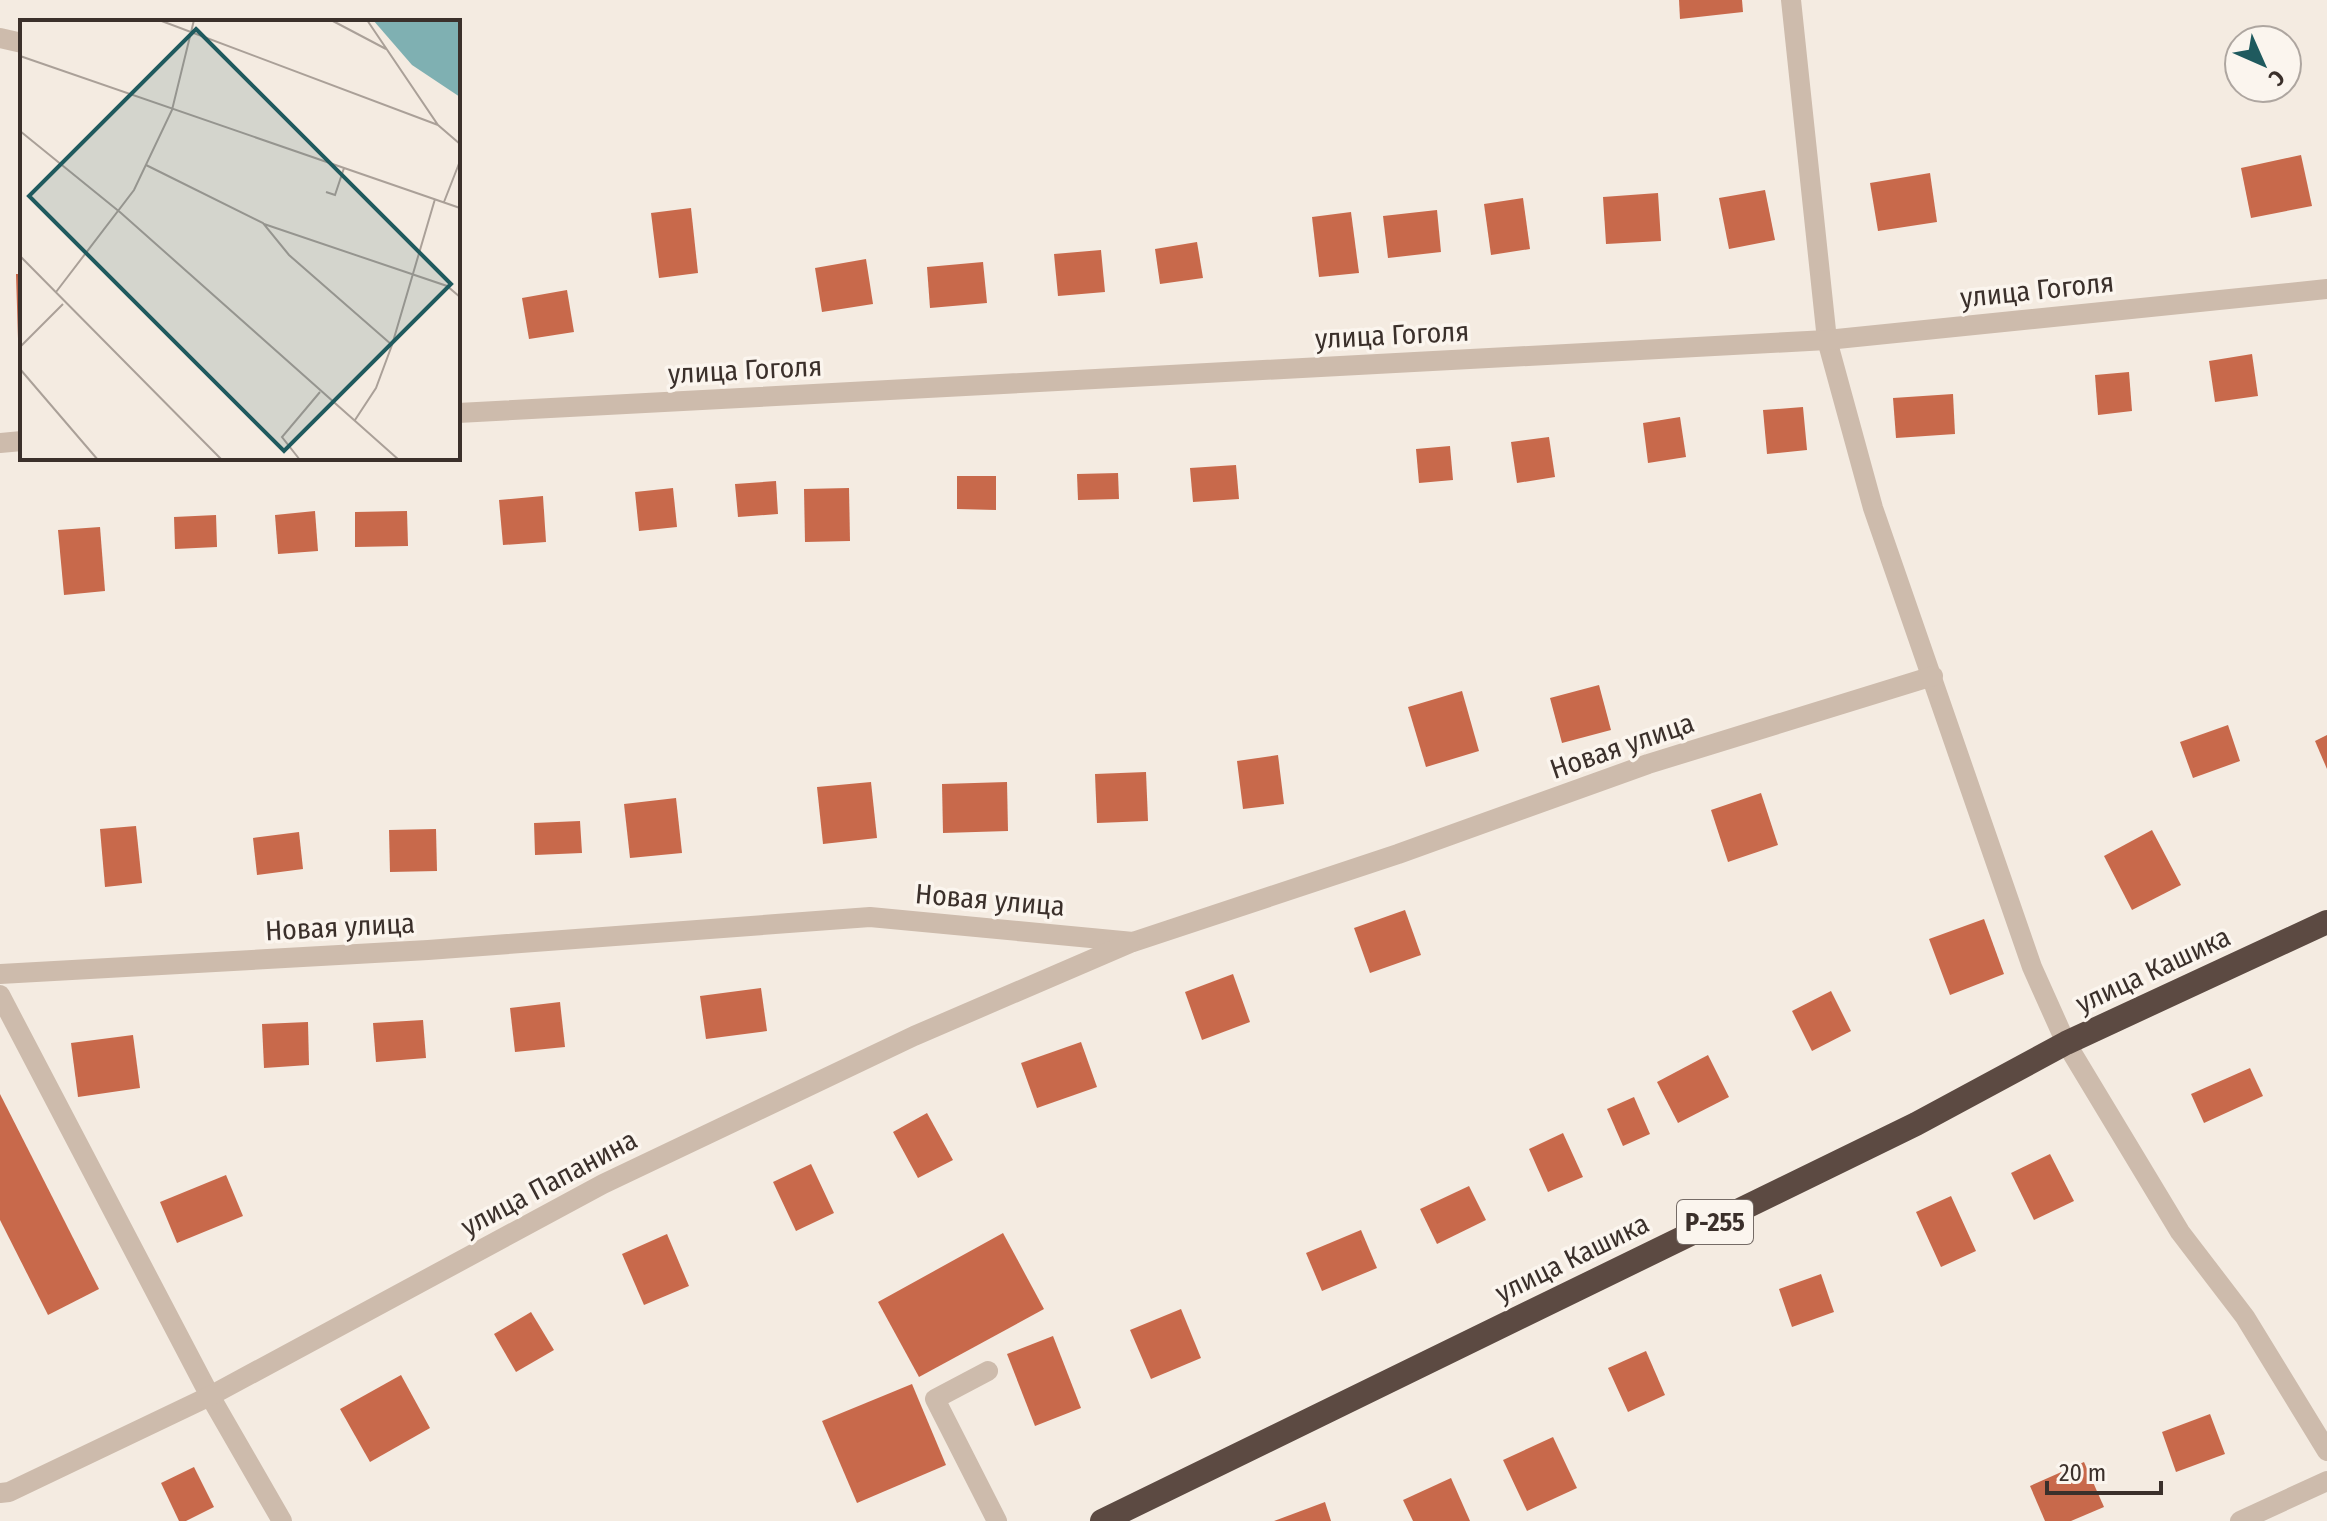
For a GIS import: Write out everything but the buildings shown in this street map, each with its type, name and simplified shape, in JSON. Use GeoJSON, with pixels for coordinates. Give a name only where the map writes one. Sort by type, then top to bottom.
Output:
{"type":"FeatureCollection","features":[{"type":"Feature","properties":{"kind":"highway","name":"улица Кашика"},"geometry":{"type":"LineString","coordinates":[[1102,1521],[1916,1124],[2066,1043],[2327,922]]}},
{"type":"Feature","properties":{"kind":"street"},"geometry":{"type":"LineString","coordinates":[[1791,0],[1827,340],[1873,508],[2032,967],[2066,1043],[2180,1232],[2245,1317],[2327,1451]]}},
{"type":"Feature","properties":{"kind":"street"},"geometry":{"type":"LineString","coordinates":[[0,38],[20,43]]}},
{"type":"Feature","properties":{"kind":"street","name":"улица Гоголя"},"geometry":{"type":"LineString","coordinates":[[460,413],[1827,340],[2327,289]]}},
{"type":"Feature","properties":{"kind":"street"},"geometry":{"type":"LineString","coordinates":[[0,443],[20,441]]}},
{"type":"Feature","properties":{"kind":"street","name":"Новая улица"},"geometry":{"type":"LineString","coordinates":[[0,974],[443,949],[870,917],[1133,942],[1398,854],[1648,764],[1933,676]]}},
{"type":"Feature","properties":{"kind":"street","name":"улица Папанина"},"geometry":{"type":"LineString","coordinates":[[0,1493],[9,1492],[210,1396],[603,1184],[914,1036],[1133,942]]}},
{"type":"Feature","properties":{"kind":"street"},"geometry":{"type":"LineString","coordinates":[[0,995],[210,1396],[282,1521]]}},
{"type":"Feature","properties":{"kind":"street"},"geometry":{"type":"LineString","coordinates":[[988,1371],[935,1399],[997,1521]]}},
{"type":"Feature","properties":{"kind":"street"},"geometry":{"type":"LineString","coordinates":[[2240,1521],[2327,1481]]}}]}
